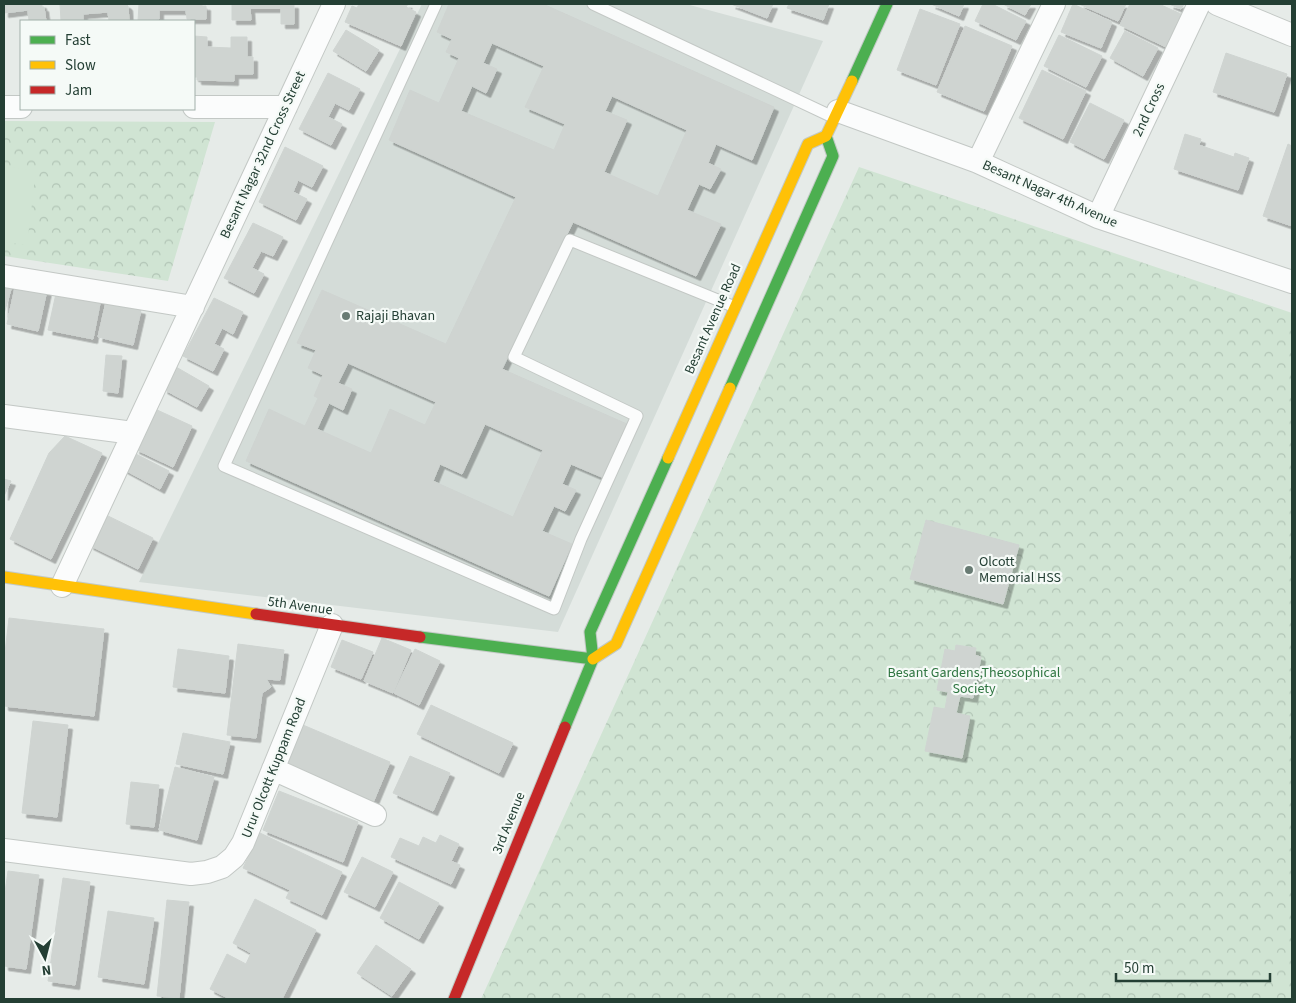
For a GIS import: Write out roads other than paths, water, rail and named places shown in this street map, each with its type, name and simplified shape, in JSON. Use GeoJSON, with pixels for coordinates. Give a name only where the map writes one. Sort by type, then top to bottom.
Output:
{"type":"FeatureCollection","features":[{"type":"Feature","properties":{"kind":"main road"},"geometry":{"type":"LineString","coordinates":[[593,659],[616,644],[833,156],[826,136],[887,4]]}},
{"type":"Feature","properties":{"kind":"main road","name":"Besant Avenue Road"},"geometry":{"type":"LineString","coordinates":[[593,659],[590,632],[808,144],[826,136]]}},
{"type":"Feature","properties":{"kind":"main road","name":"5th Avenue"},"geometry":{"type":"LineString","coordinates":[[4,577],[332,625],[593,659]]}},
{"type":"Feature","properties":{"kind":"main road","name":"3rd Avenue"},"geometry":{"type":"LineString","coordinates":[[454,999],[593,659]]}},
{"type":"Feature","properties":{"kind":"street","name":"Besant Nagar 32nd Cross Street"},"geometry":{"type":"LineString","coordinates":[[62,586],[334,4]]}},
{"type":"Feature","properties":{"kind":"street"},"geometry":{"type":"LineString","coordinates":[[978,162],[1054,4]]}},
{"type":"Feature","properties":{"kind":"street","name":"2nd Cross"},"geometry":{"type":"LineString","coordinates":[[1098,217],[1200,4]]}},
{"type":"Feature","properties":{"kind":"street"},"geometry":{"type":"LineString","coordinates":[[1217,4],[1292,35]]}},
{"type":"Feature","properties":{"kind":"street"},"geometry":{"type":"LineString","coordinates":[[4,107],[20,107]]}},
{"type":"Feature","properties":{"kind":"street"},"geometry":{"type":"LineString","coordinates":[[195,107],[286,107]]}},
{"type":"Feature","properties":{"kind":"street","name":"Besant Nagar 4th Avenue"},"geometry":{"type":"LineString","coordinates":[[836,115],[978,162],[1098,217],[1292,282]]}},
{"type":"Feature","properties":{"kind":"street"},"geometry":{"type":"LineString","coordinates":[[4,276],[192,307]]}},
{"type":"Feature","properties":{"kind":"street"},"geometry":{"type":"LineString","coordinates":[[4,416],[133,433]]}},
{"type":"Feature","properties":{"kind":"street","name":"Urur Olcott Kuppam Road"},"geometry":{"type":"LineString","coordinates":[[4,850],[175,874],[208,872],[222,867],[234,857],[243,843],[332,625]]}},
{"type":"Feature","properties":{"kind":"street"},"geometry":{"type":"LineString","coordinates":[[273,769],[375,814]]}},
{"type":"Feature","properties":{"kind":"lane"},"geometry":{"type":"LineString","coordinates":[[436,4],[224,466],[554,609],[581,539],[637,416],[514,358],[570,240],[735,307]]}},
{"type":"Feature","properties":{"kind":"lane"},"geometry":{"type":"LineString","coordinates":[[593,4],[836,115]]}},
{"type":"Feature","properties":{"kind":"place","name":"Rajaji Bhavan"},"geometry":{"type":"Point","coordinates":[346,316]}},
{"type":"Feature","properties":{"kind":"place","name":"Olcott Memorial HSS"},"geometry":{"type":"Point","coordinates":[969,570]}},
{"type":"Feature","properties":{"kind":"park label","name":"Besant Gardens,Theosophical Society"},"geometry":{"type":"Point","coordinates":[974,682]}}]}
